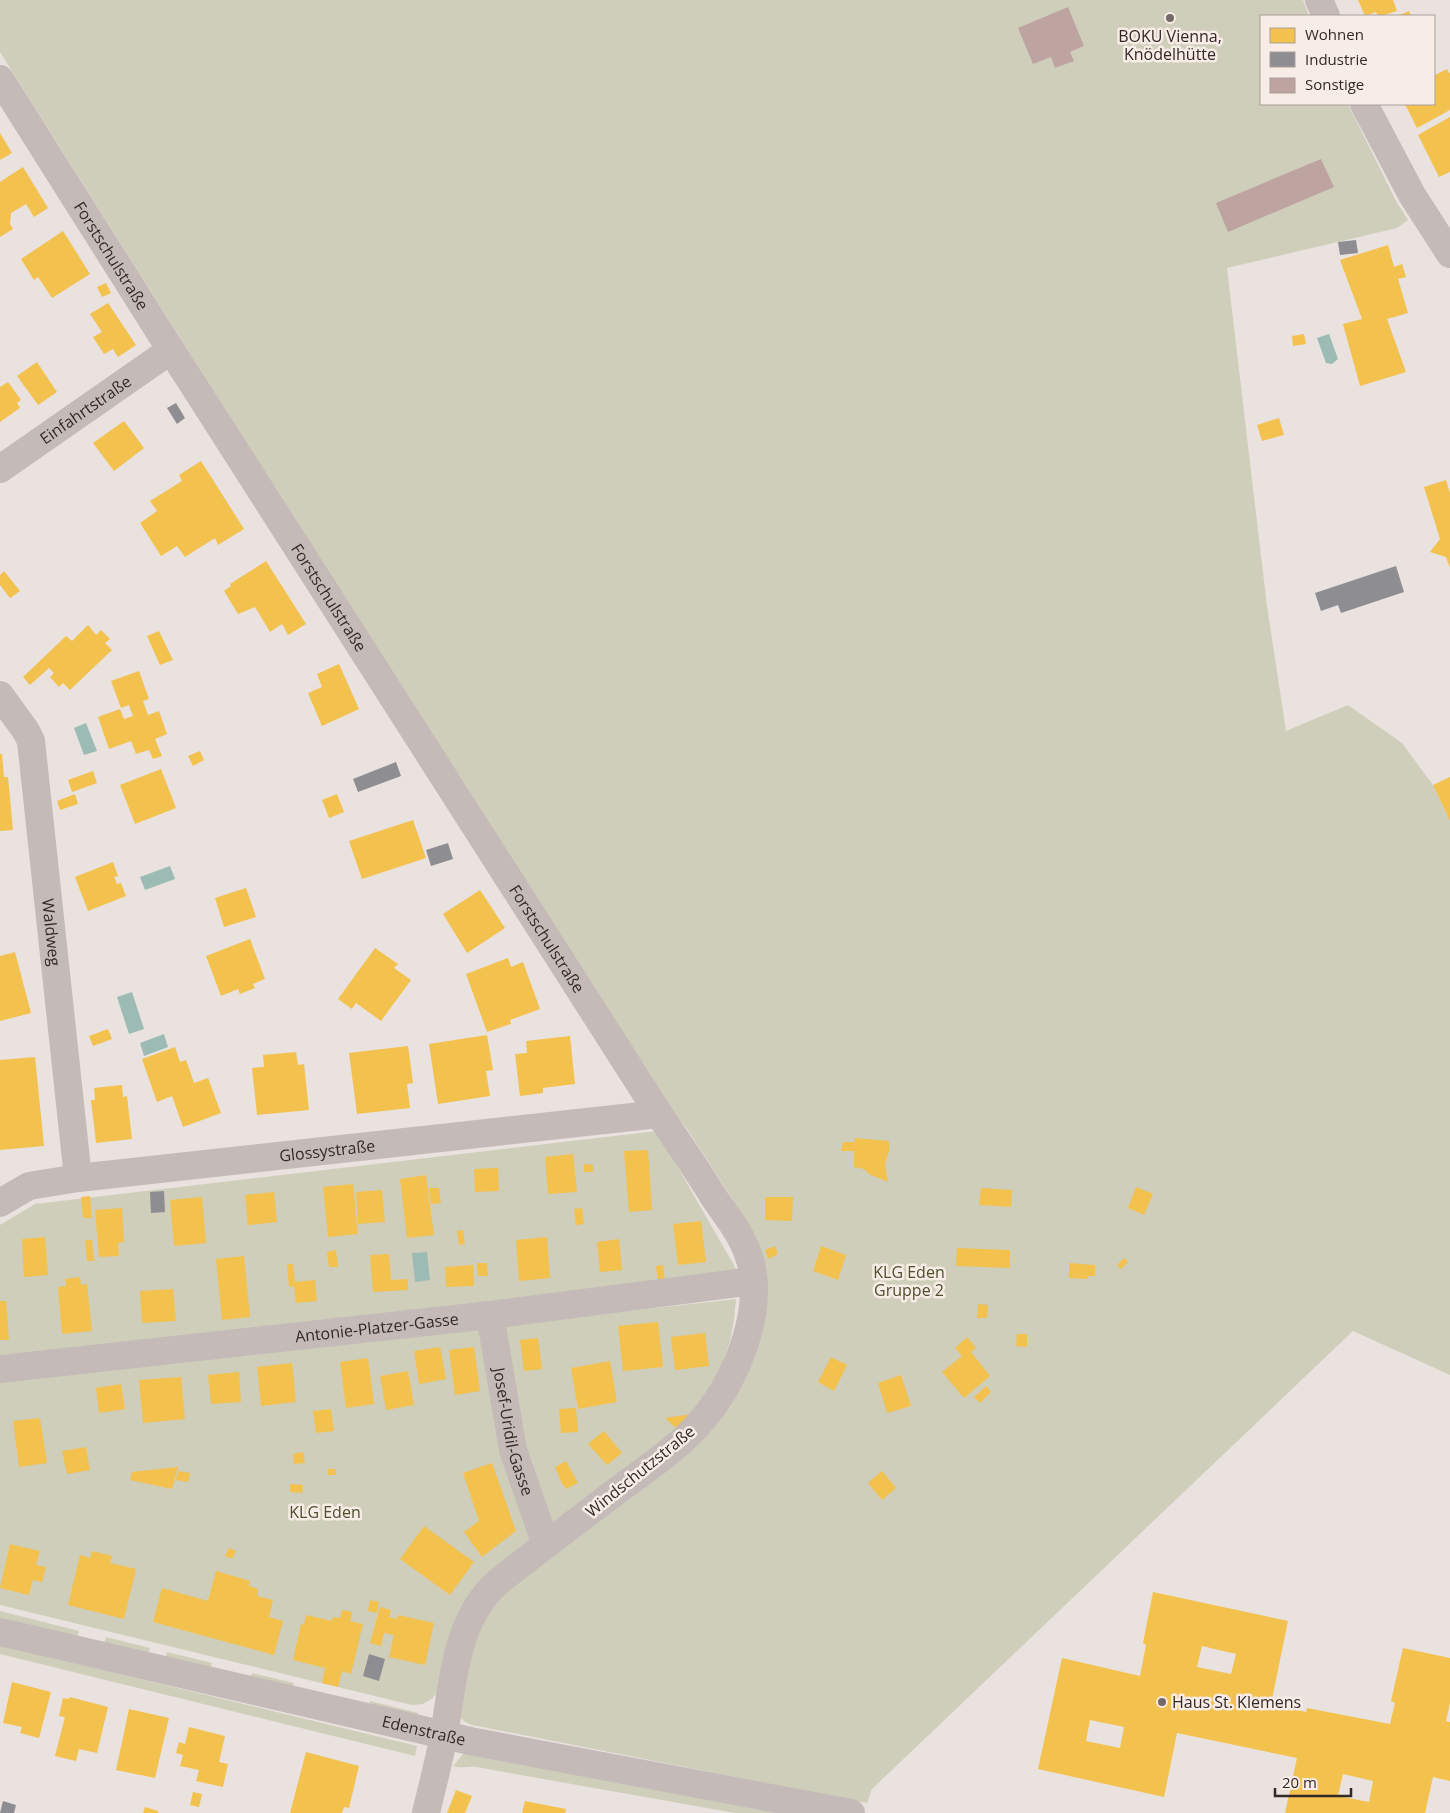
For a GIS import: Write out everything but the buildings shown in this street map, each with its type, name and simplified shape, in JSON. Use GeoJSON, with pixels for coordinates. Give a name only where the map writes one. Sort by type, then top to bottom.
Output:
{"type":"FeatureCollection","features":[{"type":"Feature","properties":{"kind":"street"},"geometry":{"type":"LineString","coordinates":[[1319,0],[1326,15]]}},
{"type":"Feature","properties":{"kind":"street","name":"Forstschulstraße"},"geometry":{"type":"LineString","coordinates":[[0,79],[659,1114]]}},
{"type":"Feature","properties":{"kind":"street"},"geometry":{"type":"LineString","coordinates":[[1365,105],[1412,195],[1450,254]]}},
{"type":"Feature","properties":{"kind":"street","name":"Einfahrtstraße"},"geometry":{"type":"LineString","coordinates":[[0,469],[171,350]]}},
{"type":"Feature","properties":{"kind":"street","name":"Waldweg"},"geometry":{"type":"LineString","coordinates":[[0,695],[31,741],[78,1178]]}},
{"type":"Feature","properties":{"kind":"street","name":"Glossystraße"},"geometry":{"type":"LineString","coordinates":[[0,1203],[29,1186],[78,1178],[659,1114]]}},
{"type":"Feature","properties":{"kind":"street","name":"Windschutzstraße"},"geometry":{"type":"LineString","coordinates":[[426,1813],[444,1735],[462,1641],[472,1614],[484,1595],[546,1545],[673,1449],[703,1419],[726,1387],[743,1347],[752,1310],[753,1282],[748,1255],[736,1229],[659,1114]]}},
{"type":"Feature","properties":{"kind":"street","name":"Antonie-Platzer-Gasse"},"geometry":{"type":"LineString","coordinates":[[0,1369],[490,1315],[753,1282]]}},
{"type":"Feature","properties":{"kind":"street","name":"Josef-Uridil-Gasse"},"geometry":{"type":"LineString","coordinates":[[490,1315],[513,1450],[546,1545]]}},
{"type":"Feature","properties":{"kind":"street","name":"Edenstraße"},"geometry":{"type":"LineString","coordinates":[[0,1632],[444,1735],[851,1813]]}},
{"type":"Feature","properties":{"kind":"green space","name":"KLG Eden Gruppe 2"},"geometry":{"type":"Polygon","coordinates":[[[0,0],[1303,0],[1309,15],[1260,15],[1260,105],[1348,105],[1396,201],[1408,220],[1397,228],[1227,268],[1267,606],[1286,731],[1348,705],[1402,743],[1433,785],[1450,821],[1450,1375],[1353,1331],[872,1789],[867,1803],[472,1725],[463,1721],[457,1707],[477,1627],[498,1593],[740,1382],[746,1220],[687,1129],[642,1071],[0,52],[0,0]]]}},
{"type":"Feature","properties":{"kind":"green space"},"geometry":{"type":"Polygon","coordinates":[[[657,1131],[739,1274],[0,1357],[0,1225],[35,1204],[657,1131]]]}},
{"type":"Feature","properties":{"kind":"green space"},"geometry":{"type":"Polygon","coordinates":[[[736,1299],[730,1341],[719,1373],[684,1426],[551,1527],[519,1433],[503,1325],[736,1299]]]}},
{"type":"Feature","properties":{"kind":"green space","name":"KLG Eden"},"geometry":{"type":"Polygon","coordinates":[[[483,1327],[535,1540],[433,1698],[423,1704],[412,1705],[0,1605],[0,1381],[483,1327]]]}},
{"type":"Feature","properties":{"kind":"green space"},"geometry":{"type":"Polygon","coordinates":[[[0,1611],[79,1631],[77,1638],[0,1620],[0,1611]]]}},
{"type":"Feature","properties":{"kind":"green space"},"geometry":{"type":"Polygon","coordinates":[[[106,1637],[150,1648],[148,1656],[104,1645],[106,1637]]]}},
{"type":"Feature","properties":{"kind":"green space"},"geometry":{"type":"Polygon","coordinates":[[[0,1645],[417,1746],[415,1756],[0,1654],[0,1645]]]}},
{"type":"Feature","properties":{"kind":"green space"},"geometry":{"type":"Polygon","coordinates":[[[167,1652],[212,1663],[210,1670],[165,1660],[167,1652]]]}},
{"type":"Feature","properties":{"kind":"green space"},"geometry":{"type":"Polygon","coordinates":[[[252,1673],[294,1683],[292,1690],[250,1680],[252,1673]]]}},
{"type":"Feature","properties":{"kind":"green space"},"geometry":{"type":"Polygon","coordinates":[[[370,1701],[418,1713],[417,1720],[369,1709],[370,1701]]]}},
{"type":"Feature","properties":{"kind":"green space"},"geometry":{"type":"Polygon","coordinates":[[[470,1753],[781,1813],[735,1813],[476,1767],[453,1766],[463,1754],[470,1753]]]}},
{"type":"Feature","properties":{"kind":"water"},"geometry":{"type":"Polygon","coordinates":[[[1329,334],[1338,359],[1332,364],[1326,363],[1317,338],[1329,334]]]}},
{"type":"Feature","properties":{"kind":"water"},"geometry":{"type":"Polygon","coordinates":[[[86,723],[97,751],[84,755],[74,728],[86,723]]]}},
{"type":"Feature","properties":{"kind":"water"},"geometry":{"type":"Polygon","coordinates":[[[170,866],[175,879],[145,890],[140,877],[170,866]]]}},
{"type":"Feature","properties":{"kind":"water"},"geometry":{"type":"Polygon","coordinates":[[[132,992],[144,1029],[129,1034],[117,997],[132,992]]]}},
{"type":"Feature","properties":{"kind":"water"},"geometry":{"type":"Polygon","coordinates":[[[164,1034],[168,1047],[144,1056],[140,1043],[164,1034]]]}},
{"type":"Feature","properties":{"kind":"water"},"geometry":{"type":"Polygon","coordinates":[[[427,1252],[430,1280],[415,1282],[412,1253],[427,1252]]]}},
{"type":"Feature","properties":{"kind":"place","name":"BOKU Vienna, Knödelhütte"},"geometry":{"type":"Point","coordinates":[1170,18]}},
{"type":"Feature","properties":{"kind":"place","name":"Haus St. Klemens"},"geometry":{"type":"Point","coordinates":[1162,1702]}}]}
